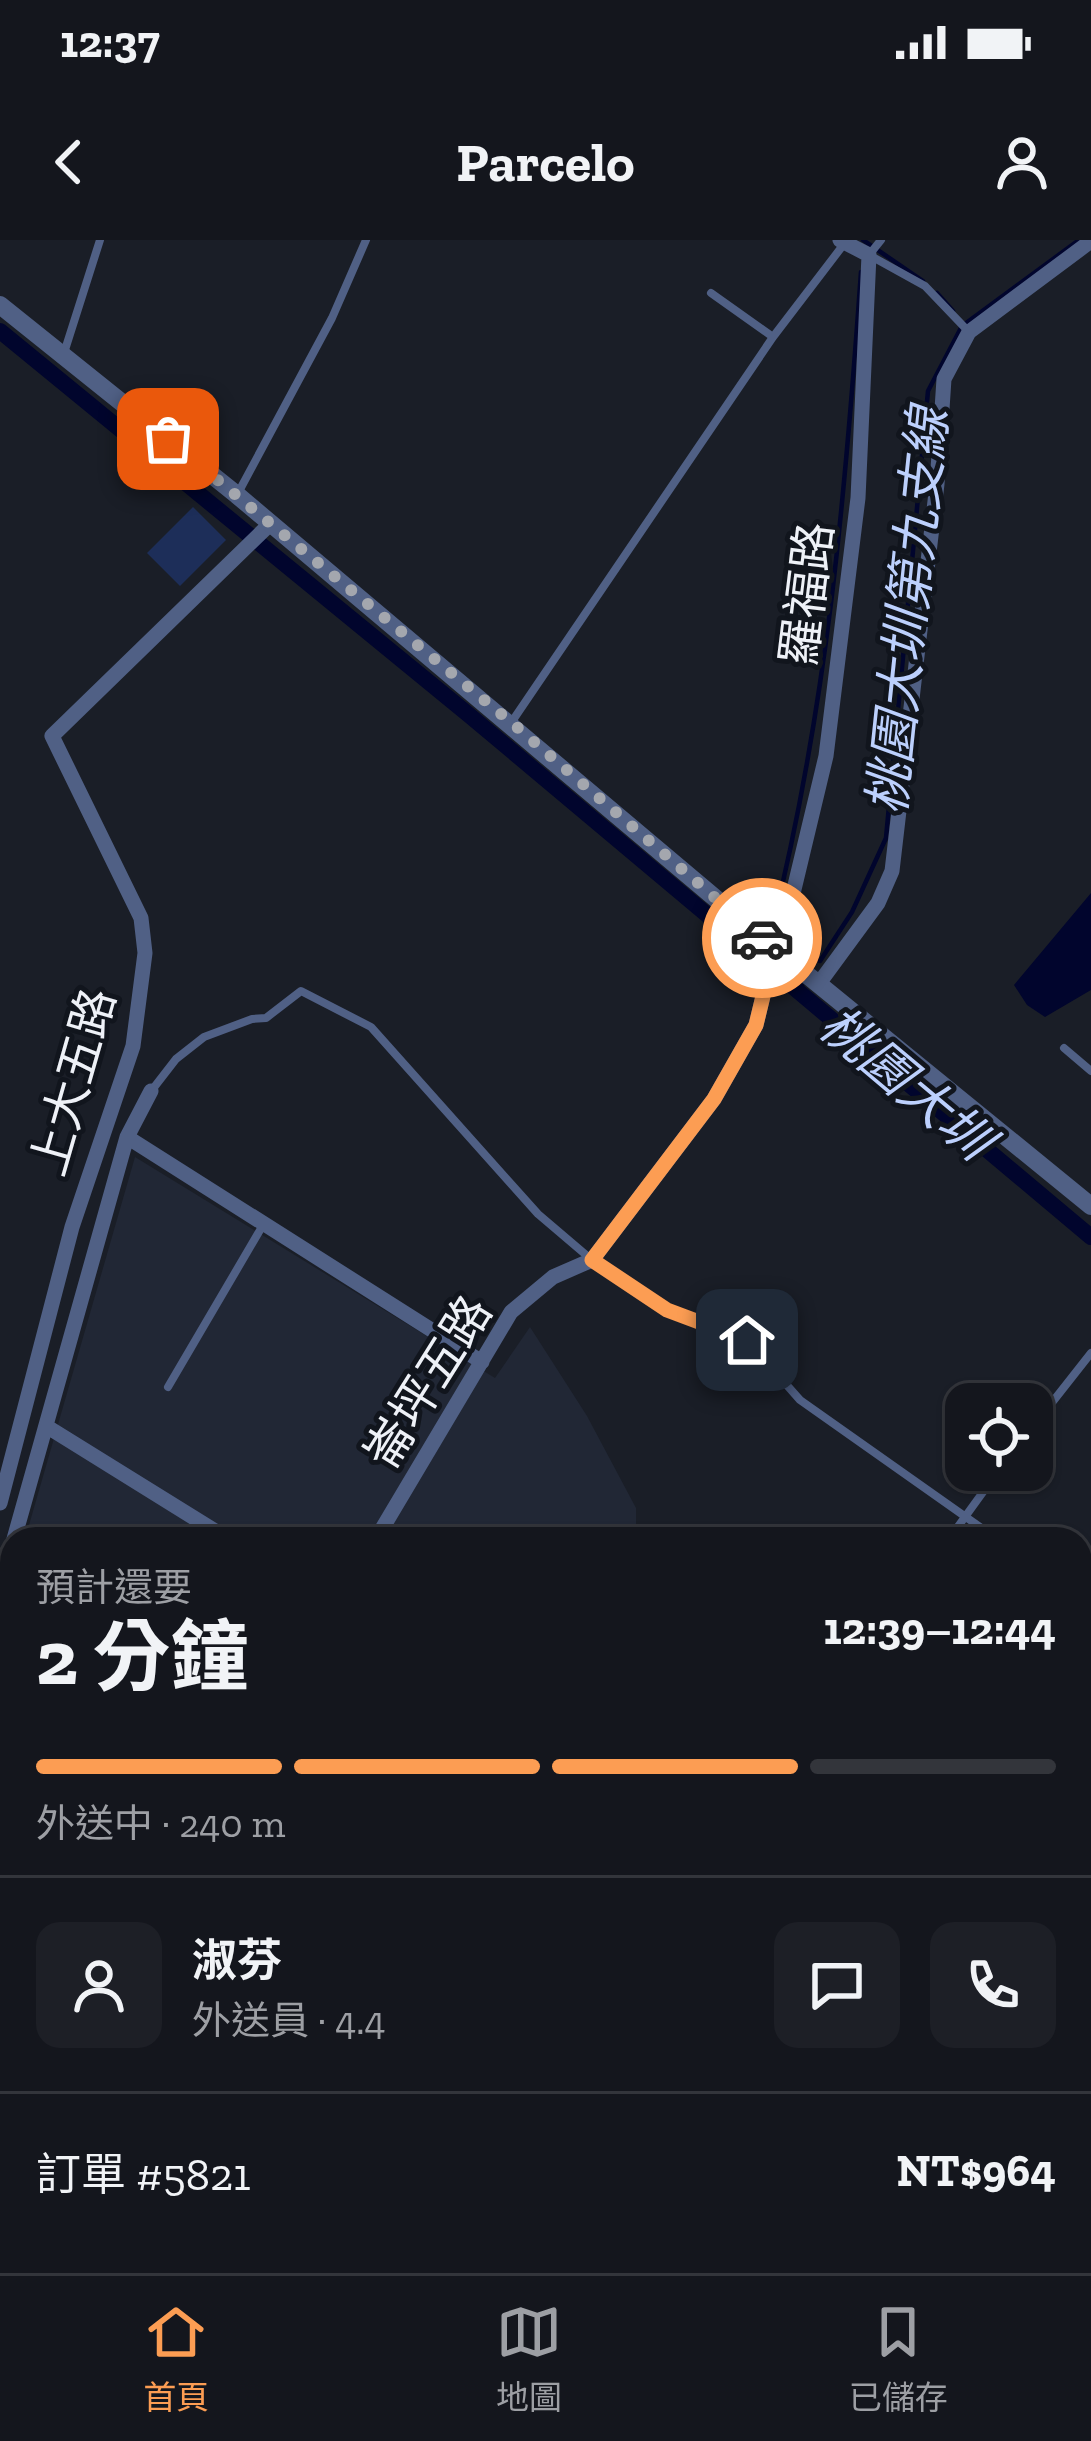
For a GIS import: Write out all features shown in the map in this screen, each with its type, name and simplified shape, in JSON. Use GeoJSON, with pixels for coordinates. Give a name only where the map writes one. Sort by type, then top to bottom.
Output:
{"type":"FeatureCollection","features":[{"type":"Feature","properties":{"kind":"street"},"geometry":{"type":"LineString","coordinates":[[820,982],[878,903],[892,871],[937,484],[944,379],[969,332],[1091,241]]}},
{"type":"Feature","properties":{"kind":"street"},"geometry":{"type":"LineString","coordinates":[[842,242],[869,256]]}},
{"type":"Feature","properties":{"kind":"street","name":"羅福路"},"geometry":{"type":"LineString","coordinates":[[764,992],[779,960],[826,756],[858,498],[869,256]]}},
{"type":"Feature","properties":{"kind":"street"},"geometry":{"type":"LineString","coordinates":[[0,305],[511,722],[779,960],[820,982],[1091,1206]]}},
{"type":"Feature","properties":{"kind":"street","name":"上大五路"},"geometry":{"type":"LineString","coordinates":[[0,1503],[71,1227],[133,1046],[146,953],[141,918],[52,736],[267,527]]}},
{"type":"Feature","properties":{"kind":"street","name":"崙坪五路"},"geometry":{"type":"LineString","coordinates":[[383,1527],[511,1312],[553,1277],[592,1260],[714,1099],[756,1025],[764,992]]}},
{"type":"Feature","properties":{"kind":"street"},"geometry":{"type":"LineString","coordinates":[[17,1527],[127,1137],[152,1091]]}},
{"type":"Feature","properties":{"kind":"street"},"geometry":{"type":"LineString","coordinates":[[127,1137],[482,1362]]}},
{"type":"Feature","properties":{"kind":"street"},"geometry":{"type":"LineString","coordinates":[[46,1426],[209,1527]]}},
{"type":"Feature","properties":{"kind":"lane"},"geometry":{"type":"LineString","coordinates":[[64,354],[100,240]]}},
{"type":"Feature","properties":{"kind":"lane"},"geometry":{"type":"LineString","coordinates":[[237,496],[332,318],[366,240]]}},
{"type":"Feature","properties":{"kind":"lane"},"geometry":{"type":"LineString","coordinates":[[881,240],[869,256],[925,286],[969,332]]}},
{"type":"Feature","properties":{"kind":"lane"},"geometry":{"type":"LineString","coordinates":[[511,722],[842,242]]}},
{"type":"Feature","properties":{"kind":"lane"},"geometry":{"type":"LineString","coordinates":[[712,292],[773,337]]}},
{"type":"Feature","properties":{"kind":"lane"},"geometry":{"type":"LineString","coordinates":[[152,1091],[176,1059],[204,1037],[251,1018],[266,1018],[301,991],[371,1027],[538,1214],[592,1260],[667,1310],[747,1340],[800,1400],[979,1527]]}},
{"type":"Feature","properties":{"kind":"lane"},"geometry":{"type":"LineString","coordinates":[[1064,1048],[1091,1071]]}},
{"type":"Feature","properties":{"kind":"lane"},"geometry":{"type":"LineString","coordinates":[[168,1387],[264,1224]]}},
{"type":"Feature","properties":{"kind":"lane"},"geometry":{"type":"LineString","coordinates":[[1053,1402],[1091,1353]]}},
{"type":"Feature","properties":{"kind":"lane"},"geometry":{"type":"LineString","coordinates":[[957,1527],[983,1491]]}},
{"type":"Feature","properties":{"kind":"shaded area"},"geometry":{"type":"Polygon","coordinates":[[[135,1157],[495,1378],[530,1327],[587,1416],[636,1508],[636,1527],[28,1527],[135,1157]]]}},
{"type":"Feature","properties":{"kind":"water"},"geometry":{"type":"Polygon","coordinates":[[[1091,893],[1091,990],[1045,1017],[1027,1005],[1014,985],[1091,893]]]}},
{"type":"Feature","properties":{"kind":"building"},"geometry":{"type":"Polygon","coordinates":[[[193,507],[226,540],[180,586],[147,553],[193,507]]]}},
{"type":"Feature","properties":{"kind":"waterway"},"geometry":{"type":"LineString","coordinates":[[863,240],[923,281]]}},
{"type":"Feature","properties":{"kind":"waterway","name":"桃園大圳第九支線"},"geometry":{"type":"LineString","coordinates":[[820,961],[852,912],[886,838],[928,391],[962,326],[1079,240]]}},
{"type":"Feature","properties":{"kind":"waterway"},"geometry":{"type":"LineString","coordinates":[[772,928],[807,764],[831,602],[861,272]]}},
{"type":"Feature","properties":{"kind":"waterway"},"geometry":{"type":"LineString","coordinates":[[937,293],[953,311]]}},
{"type":"Feature","properties":{"kind":"waterway","name":"桃園大圳"},"geometry":{"type":"LineString","coordinates":[[0,331],[469,715],[1091,1237]]}},
{"type":"Feature","properties":{"kind":"waterway","name":"桃園大圳"},"geometry":{"type":"LineString","coordinates":[[763,963],[764,954]]}},
{"type":"Feature","properties":{"kind":"waterway","name":"桃園大圳第九支線"},"geometry":{"type":"LineString","coordinates":[[797,992],[802,986]]}},
{"type":"Feature","properties":{"kind":"way so far"},"geometry":{"type":"LineString","coordinates":[[168,439],[511,722],[762,938]]}},
{"type":"Feature","properties":{"kind":"route"},"geometry":{"type":"LineString","coordinates":[[747,1340],[667,1310],[592,1260],[714,1099],[756,1025],[764,992],[779,968],[779,952],[762,938]]}}]}
